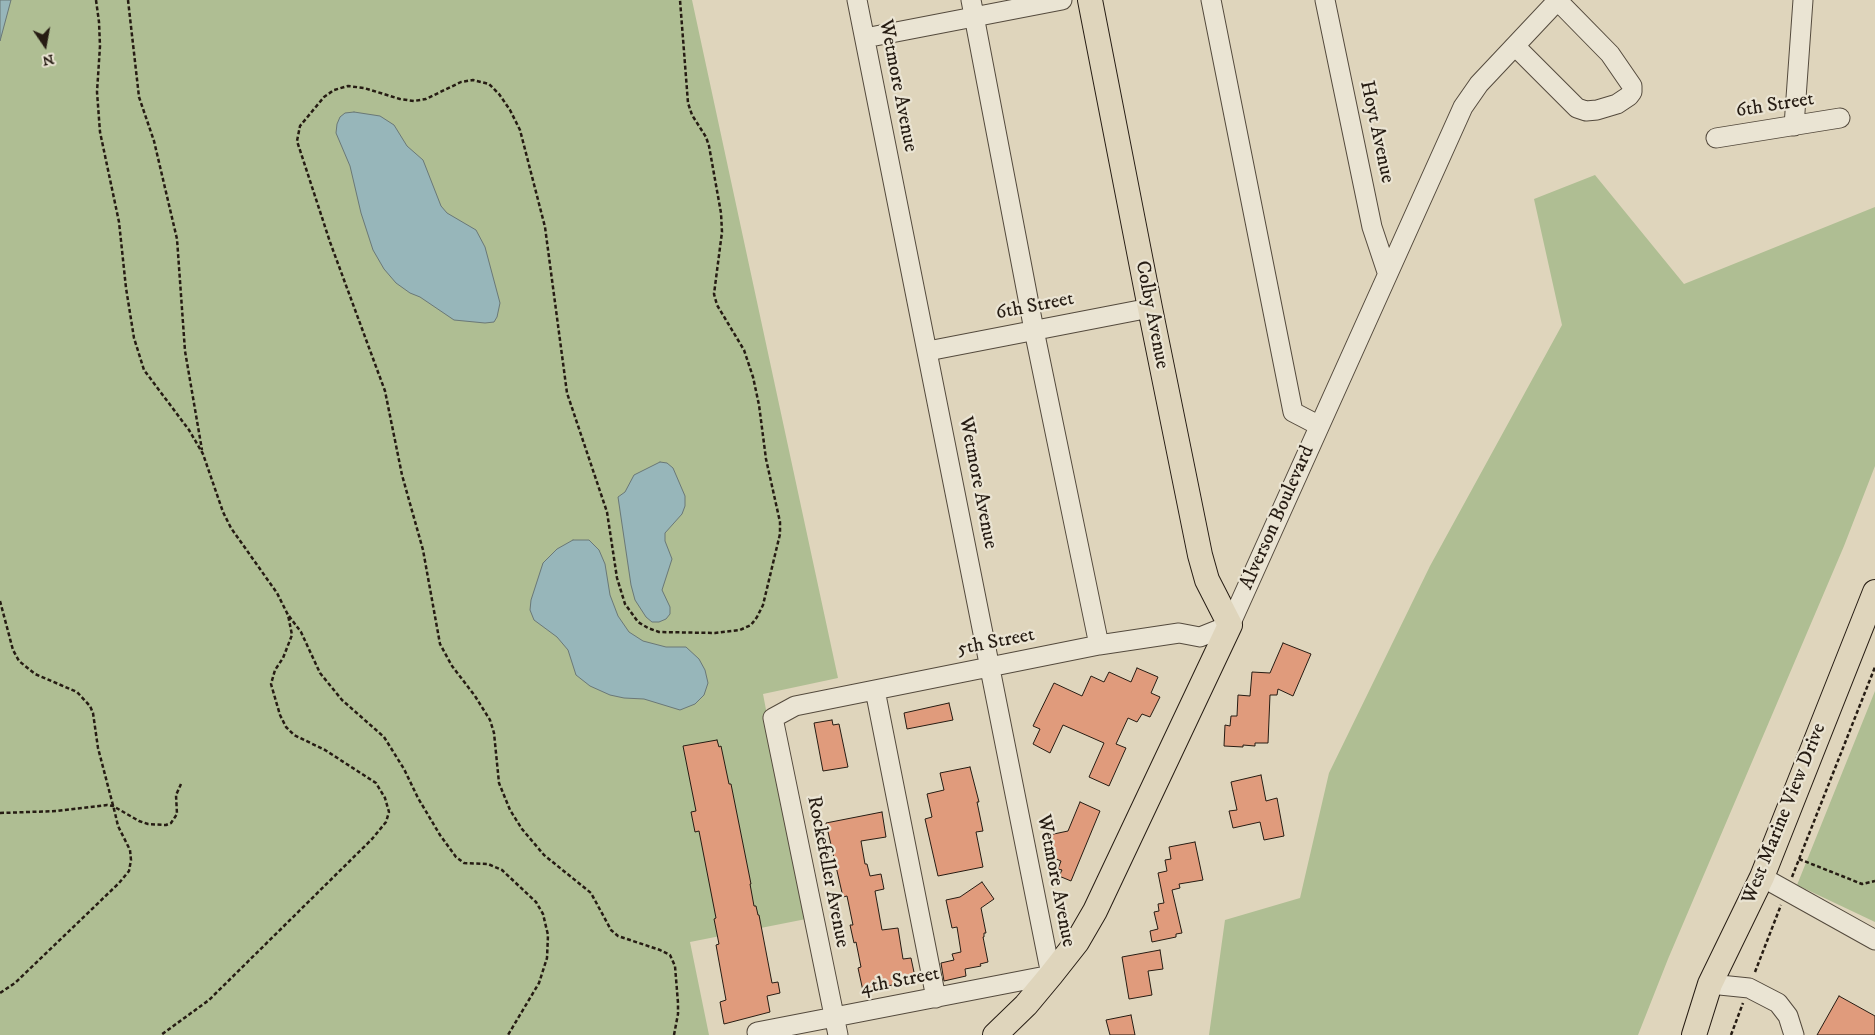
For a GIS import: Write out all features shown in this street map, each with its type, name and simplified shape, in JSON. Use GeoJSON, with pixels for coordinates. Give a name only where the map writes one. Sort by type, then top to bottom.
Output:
{"type":"FeatureCollection","features":[{"type":"Feature","properties":{"kind":"main road","name":"Colby Avenue"},"geometry":{"type":"LineString","coordinates":[[1090,0],[1200,555],[1207,580],[1230,625]]}},
{"type":"Feature","properties":{"kind":"main road","name":"West Marine View Drive"},"geometry":{"type":"LineString","coordinates":[[1694,1035],[1710,984],[1762,877],[1875,592]]}},
{"type":"Feature","properties":{"kind":"main road","name":"Alverson Boulevard"},"geometry":{"type":"LineString","coordinates":[[995,1035],[1026,1005],[1051,975],[1077,942],[1095,911],[1230,625]]}},
{"type":"Feature","properties":{"kind":"street","name":"Wetmore Avenue"},"geometry":{"type":"LineString","coordinates":[[857,0],[1051,975]]}},
{"type":"Feature","properties":{"kind":"street"},"geometry":{"type":"LineString","coordinates":[[865,38],[973,8],[1062,0]]}},
{"type":"Feature","properties":{"kind":"street"},"geometry":{"type":"LineString","coordinates":[[1211,0],[1293,412],[1318,425]]}},
{"type":"Feature","properties":{"kind":"street","name":"Hoyt Avenue"},"geometry":{"type":"LineString","coordinates":[[1325,0],[1372,227],[1387,272]]}},
{"type":"Feature","properties":{"kind":"street"},"geometry":{"type":"LineString","coordinates":[[1515,46],[1577,108],[1586,111],[1597,110],[1617,104],[1629,96],[1632,92],[1632,86],[1610,54],[1558,0]]}},
{"type":"Feature","properties":{"kind":"street","name":"Alverson Boulevard"},"geometry":{"type":"LineString","coordinates":[[1230,625],[1318,425],[1463,106],[1478,84],[1558,0]]}},
{"type":"Feature","properties":{"kind":"street"},"geometry":{"type":"LineString","coordinates":[[1794,126],[1804,0]]}},
{"type":"Feature","properties":{"kind":"street"},"geometry":{"type":"LineString","coordinates":[[973,8],[1034,330],[1099,645]]}},
{"type":"Feature","properties":{"kind":"street","name":"6th Street"},"geometry":{"type":"LineString","coordinates":[[1716,138],[1840,118]]}},
{"type":"Feature","properties":{"kind":"street","name":"6th Street"},"geometry":{"type":"LineString","coordinates":[[928,351],[1150,308]]}},
{"type":"Feature","properties":{"kind":"street","name":"5th Street"},"geometry":{"type":"LineString","coordinates":[[773,718],[795,706],[1099,645],[1179,633],[1200,637],[1230,625]]}},
{"type":"Feature","properties":{"kind":"street"},"geometry":{"type":"LineString","coordinates":[[874,690],[936,998]]}},
{"type":"Feature","properties":{"kind":"street","name":"Rockefeller Avenue"},"geometry":{"type":"LineString","coordinates":[[773,718],[836,1026]]}},
{"type":"Feature","properties":{"kind":"street"},"geometry":{"type":"LineString","coordinates":[[1762,877],[1875,940]]}},
{"type":"Feature","properties":{"kind":"street","name":"4th Street"},"geometry":{"type":"LineString","coordinates":[[757,1032],[836,1026],[936,998],[1051,975]]}},
{"type":"Feature","properties":{"kind":"street"},"geometry":{"type":"LineString","coordinates":[[1710,984],[1749,988],[1778,1003],[1788,1016],[1794,1035]]}},
{"type":"Feature","properties":{"kind":"path"},"geometry":{"type":"LineString","coordinates":[[96,0],[100,46],[97,92],[100,132],[119,222],[134,338],[144,370],[151,382],[189,430],[203,454]]}},
{"type":"Feature","properties":{"kind":"path"},"geometry":{"type":"LineString","coordinates":[[128,0],[138,97],[154,141],[175,230],[185,351],[198,430],[203,454],[223,512],[231,528],[277,593],[288,615],[301,632],[320,673],[342,700],[384,737],[440,835],[456,857],[464,863],[488,864],[502,870],[536,902],[543,914],[548,935],[547,958],[539,983],[508,1035]]}},
{"type":"Feature","properties":{"kind":"path"},"geometry":{"type":"LineString","coordinates":[[674,1035],[678,1014],[673,959],[670,955],[660,950],[618,936],[611,930],[591,893],[537,848],[522,829],[507,804],[500,783],[494,732],[490,720],[475,696],[452,666],[440,644],[423,550],[402,475],[383,384],[330,242],[298,141],[300,126],[324,97],[334,90],[348,86],[364,88],[400,99],[414,101],[426,99],[462,82],[473,80],[489,84],[499,94],[520,130],[545,227],[567,393],[607,512],[617,578],[625,604],[638,622],[659,632],[715,633],[740,630],[751,625],[758,617],[763,604],[780,534],[780,522],[766,459],[760,405],[753,377],[744,350],[717,305],[714,294],[722,232],[720,213],[709,146],[706,137],[692,115],[688,103],[680,0]]}},
{"type":"Feature","properties":{"kind":"path"},"geometry":{"type":"LineString","coordinates":[[0,602],[13,650],[19,662],[35,674],[77,692],[90,706],[93,713],[98,748],[118,826],[130,850],[131,860],[129,871],[120,884],[15,982],[0,993]]}},
{"type":"Feature","properties":{"kind":"path"},"geometry":{"type":"LineString","coordinates":[[161,1035],[209,1000],[372,839],[386,822],[389,812],[385,798],[376,783],[325,750],[294,735],[280,715],[271,684],[275,670],[283,658],[292,635],[288,615]]}},
{"type":"Feature","properties":{"kind":"path"},"geometry":{"type":"LineString","coordinates":[[1731,1035],[1875,666]]}},
{"type":"Feature","properties":{"kind":"path"},"geometry":{"type":"LineString","coordinates":[[0,813],[58,812],[100,805],[113,806],[148,824],[166,825],[171,823],[177,814],[176,795],[181,784]]}},
{"type":"Feature","properties":{"kind":"path"},"geometry":{"type":"LineString","coordinates":[[1799,859],[1862,884],[1875,881]]}},
{"type":"Feature","properties":{"kind":"green space"},"geometry":{"type":"Polygon","coordinates":[[[0,0],[692,0],[838,678],[763,694],[806,919],[690,942],[709,1035],[0,1035],[0,0]]]}},
{"type":"Feature","properties":{"kind":"green space"},"geometry":{"type":"Polygon","coordinates":[[[1595,175],[1684,284],[1875,207],[1875,466],[1844,546],[1668,959],[1638,1035],[1209,1035],[1225,920],[1300,898],[1329,773],[1430,566],[1562,325],[1534,199],[1595,175]]]}},
{"type":"Feature","properties":{"kind":"green space"},"geometry":{"type":"Polygon","coordinates":[[[1875,691],[1875,922],[1797,885],[1875,691]]]}},
{"type":"Feature","properties":{"kind":"water"},"geometry":{"type":"Polygon","coordinates":[[[0,0],[11,0],[0,41],[0,0]]]}},
{"type":"Feature","properties":{"kind":"water"},"geometry":{"type":"Polygon","coordinates":[[[354,112],[380,116],[394,125],[407,146],[423,160],[441,206],[447,213],[476,230],[485,247],[500,303],[494,322],[454,320],[396,283],[384,269],[373,250],[361,213],[350,166],[336,133],[340,117],[345,113],[354,112]]]}},
{"type":"Feature","properties":{"kind":"water"},"geometry":{"type":"Polygon","coordinates":[[[660,462],[667,463],[673,468],[685,496],[685,506],[682,514],[665,533],[665,541],[672,559],[662,590],[670,607],[670,614],[666,619],[652,622],[646,617],[635,600],[631,585],[618,497],[625,492],[634,475],[660,462]]]}},
{"type":"Feature","properties":{"kind":"water"},"geometry":{"type":"Polygon","coordinates":[[[573,540],[589,540],[599,550],[605,564],[610,595],[618,616],[629,632],[643,641],[666,647],[686,647],[699,659],[705,670],[708,683],[704,695],[695,704],[680,710],[644,699],[610,695],[590,686],[576,675],[568,650],[557,637],[534,620],[530,610],[531,600],[543,563],[557,549],[573,540]]]}},
{"type":"Feature","properties":{"kind":"building"},"geometry":{"type":"Polygon","coordinates":[[[1283,643],[1311,654],[1293,696],[1278,689],[1277,695],[1270,695],[1268,743],[1255,743],[1255,746],[1243,745],[1243,747],[1224,746],[1225,725],[1230,726],[1231,716],[1237,716],[1238,695],[1250,696],[1252,672],[1270,673],[1283,643]]]}},
{"type":"Feature","properties":{"kind":"building"},"geometry":{"type":"Polygon","coordinates":[[[1137,668],[1158,677],[1151,693],[1160,697],[1150,717],[1142,714],[1137,722],[1128,718],[1116,744],[1126,748],[1109,786],[1089,777],[1104,743],[1063,725],[1050,753],[1033,744],[1040,729],[1033,726],[1054,683],[1082,696],[1091,676],[1104,682],[1109,672],[1131,682],[1137,668]]]}},
{"type":"Feature","properties":{"kind":"building"},"geometry":{"type":"Polygon","coordinates":[[[949,703],[953,720],[907,729],[904,713],[949,703]]]}},
{"type":"Feature","properties":{"kind":"building"},"geometry":{"type":"Polygon","coordinates":[[[832,720],[833,725],[839,724],[848,767],[823,771],[814,723],[832,720]]]}},
{"type":"Feature","properties":{"kind":"building"},"geometry":{"type":"Polygon","coordinates":[[[717,740],[719,747],[721,746],[729,784],[731,784],[754,906],[756,906],[759,915],[772,983],[778,982],[780,993],[767,996],[770,1012],[724,1024],[720,1002],[726,1000],[716,945],[719,944],[714,919],[716,918],[699,831],[695,832],[691,812],[696,811],[683,746],[717,740]]]}},
{"type":"Feature","properties":{"kind":"building"},"geometry":{"type":"Polygon","coordinates":[[[970,767],[979,802],[977,802],[983,831],[976,832],[983,867],[938,876],[925,819],[932,817],[927,794],[944,790],[940,773],[970,767]]]}},
{"type":"Feature","properties":{"kind":"building"},"geometry":{"type":"Polygon","coordinates":[[[1261,775],[1266,801],[1277,798],[1284,836],[1264,840],[1260,822],[1233,828],[1229,811],[1237,810],[1231,782],[1261,775]]]}},
{"type":"Feature","properties":{"kind":"building"},"geometry":{"type":"Polygon","coordinates":[[[1080,802],[1100,811],[1071,881],[1059,876],[1062,870],[1058,869],[1061,861],[1054,858],[1049,835],[1068,831],[1080,802]]]}},
{"type":"Feature","properties":{"kind":"building"},"geometry":{"type":"Polygon","coordinates":[[[882,812],[886,837],[861,841],[865,864],[867,864],[870,876],[881,874],[884,889],[875,891],[882,930],[898,928],[903,959],[911,958],[915,977],[902,980],[902,983],[863,991],[858,968],[861,967],[850,925],[853,925],[847,896],[843,897],[826,823],[882,812]]]}},
{"type":"Feature","properties":{"kind":"building"},"geometry":{"type":"Polygon","coordinates":[[[1195,842],[1203,880],[1179,884],[1180,888],[1172,890],[1182,933],[1176,934],[1176,937],[1152,942],[1150,931],[1158,929],[1154,912],[1159,911],[1158,904],[1164,903],[1158,873],[1167,871],[1165,860],[1171,859],[1169,847],[1195,842]]]}},
{"type":"Feature","properties":{"kind":"building"},"geometry":{"type":"Polygon","coordinates":[[[982,882],[994,899],[981,908],[986,933],[984,933],[983,937],[988,962],[980,964],[981,966],[965,969],[966,976],[944,981],[941,963],[954,960],[952,954],[961,952],[957,927],[952,928],[946,900],[960,897],[982,882]]]}},
{"type":"Feature","properties":{"kind":"building"},"geometry":{"type":"Polygon","coordinates":[[[1160,950],[1163,969],[1148,971],[1152,995],[1129,999],[1122,957],[1160,950]]]}},
{"type":"Feature","properties":{"kind":"building"},"geometry":{"type":"Polygon","coordinates":[[[1839,996],[1875,1016],[1875,1035],[1817,1035],[1839,996]]]}},
{"type":"Feature","properties":{"kind":"building"},"geometry":{"type":"Polygon","coordinates":[[[1131,1015],[1135,1035],[1110,1035],[1106,1020],[1131,1015]]]}}]}
